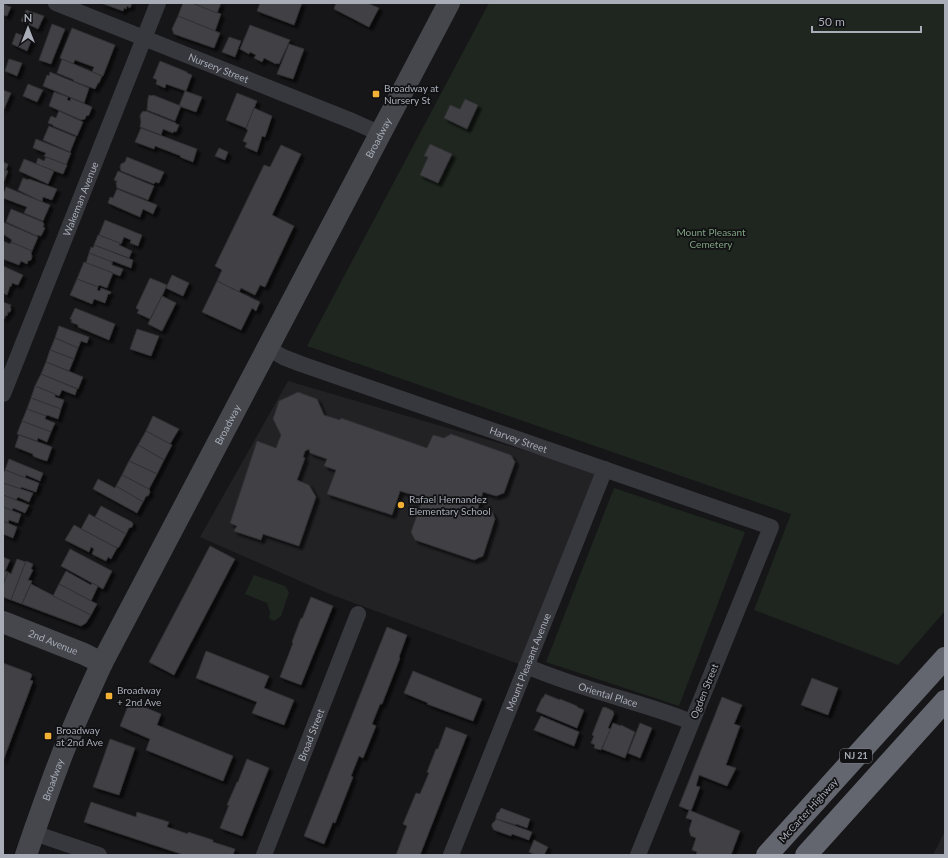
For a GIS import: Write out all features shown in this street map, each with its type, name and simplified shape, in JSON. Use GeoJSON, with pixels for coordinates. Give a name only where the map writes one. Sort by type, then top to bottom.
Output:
{"type":"FeatureCollection","features":[{"type":"Feature","properties":{"kind":"highway","name":"McCarter Highway"},"geometry":{"type":"LineString","coordinates":[[767,855],[945,658]]}},
{"type":"Feature","properties":{"kind":"highway","name":"NJ 21"},"geometry":{"type":"LineString","coordinates":[[806,855],[945,701]]}},
{"type":"Feature","properties":{"kind":"highway"},"geometry":{"type":"LineString","coordinates":[[822,855],[873,782]]}},
{"type":"Feature","properties":{"kind":"main road","name":"Broadway"},"geometry":{"type":"LineString","coordinates":[[26,855],[66,745],[102,664],[449,3]]}},
{"type":"Feature","properties":{"kind":"main road","name":"2nd Avenue"},"geometry":{"type":"LineString","coordinates":[[3,622],[84,654],[102,664]]}},
{"type":"Feature","properties":{"kind":"street","name":"Nursery Street"},"geometry":{"type":"LineString","coordinates":[[56,3],[352,121],[380,135]]}},
{"type":"Feature","properties":{"kind":"street","name":"Wakeman Avenue"},"geometry":{"type":"LineString","coordinates":[[3,394],[158,3]]}},
{"type":"Feature","properties":{"kind":"street","name":"Harvey Street"},"geometry":{"type":"LineString","coordinates":[[268,348],[283,357],[301,364],[771,527]]}},
{"type":"Feature","properties":{"kind":"street","name":"Mount Pleasant Avenue"},"geometry":{"type":"LineString","coordinates":[[451,855],[605,469]]}},
{"type":"Feature","properties":{"kind":"street","name":"Ogden Street"},"geometry":{"type":"LineString","coordinates":[[638,855],[771,527]]}},
{"type":"Feature","properties":{"kind":"street","name":"Broad Street"},"geometry":{"type":"LineString","coordinates":[[264,855],[358,614]]}},
{"type":"Feature","properties":{"kind":"street","name":"Oriental Place"},"geometry":{"type":"LineString","coordinates":[[526,666],[592,690],[671,714],[691,722]]}},
{"type":"Feature","properties":{"kind":"street"},"geometry":{"type":"LineString","coordinates":[[34,833],[99,855]]}},
{"type":"Feature","properties":{"kind":"shaded area","name":"Rafael Hernandez Elementary School"},"geometry":{"type":"Polygon","coordinates":[[[288,381],[598,472],[519,664],[327,593],[200,537],[288,381]]]}},
{"type":"Feature","properties":{"kind":"shaded area"},"geometry":{"type":"Polygon","coordinates":[[[945,831],[945,855],[933,855],[945,831]]]}},
{"type":"Feature","properties":{"kind":"green space","name":"Mount Pleasant Cemetery"},"geometry":{"type":"Polygon","coordinates":[[[489,3],[945,3],[945,611],[898,665],[754,610],[791,514],[307,346],[489,3]]]}},
{"type":"Feature","properties":{"kind":"green space"},"geometry":{"type":"Polygon","coordinates":[[[614,488],[745,532],[679,706],[546,662],[614,488]]]}},
{"type":"Feature","properties":{"kind":"green space"},"geometry":{"type":"Polygon","coordinates":[[[254,575],[285,586],[289,592],[281,616],[274,621],[269,618],[270,612],[267,603],[245,594],[254,575]]]}},
{"type":"Feature","properties":{"kind":"building"},"geometry":{"type":"Polygon","coordinates":[[[101,3],[132,3],[130,8],[127,6],[123,11],[101,3]]]}},
{"type":"Feature","properties":{"kind":"building"},"geometry":{"type":"Polygon","coordinates":[[[183,3],[192,3],[221,14],[215,31],[178,16],[183,3]]]}},
{"type":"Feature","properties":{"kind":"building"},"geometry":{"type":"Polygon","coordinates":[[[192,3],[221,3],[217,13],[192,3]]]}},
{"type":"Feature","properties":{"kind":"building"},"geometry":{"type":"Polygon","coordinates":[[[260,3],[302,3],[294,25],[257,11],[260,3]]]}},
{"type":"Feature","properties":{"kind":"building"},"geometry":{"type":"Polygon","coordinates":[[[336,3],[367,3],[379,8],[369,27],[334,9],[336,3]]]}},
{"type":"Feature","properties":{"kind":"building"},"geometry":{"type":"Polygon","coordinates":[[[3,4],[11,7],[7,16],[3,15],[3,4]]]}},
{"type":"Feature","properties":{"kind":"building"},"geometry":{"type":"Polygon","coordinates":[[[26,10],[44,16],[38,29],[21,21],[26,10]]]}},
{"type":"Feature","properties":{"kind":"building"},"geometry":{"type":"Polygon","coordinates":[[[178,16],[220,33],[214,48],[174,34],[172,29],[178,16]]]}},
{"type":"Feature","properties":{"kind":"building"},"geometry":{"type":"Polygon","coordinates":[[[52,24],[65,29],[51,64],[39,60],[52,24]]]}},
{"type":"Feature","properties":{"kind":"building"},"geometry":{"type":"Polygon","coordinates":[[[250,25],[290,40],[279,64],[264,58],[262,62],[254,58],[256,55],[250,52],[249,54],[240,49],[250,25]]]}},
{"type":"Feature","properties":{"kind":"building"},"geometry":{"type":"Polygon","coordinates":[[[72,28],[115,45],[103,76],[92,72],[94,67],[75,60],[73,64],[60,58],[72,28]]]}},
{"type":"Feature","properties":{"kind":"building"},"geometry":{"type":"Polygon","coordinates":[[[16,33],[32,39],[27,51],[12,44],[16,33]]]}},
{"type":"Feature","properties":{"kind":"building"},"geometry":{"type":"Polygon","coordinates":[[[229,37],[241,41],[235,57],[222,52],[229,37]]]}},
{"type":"Feature","properties":{"kind":"building"},"geometry":{"type":"Polygon","coordinates":[[[289,44],[304,49],[293,79],[277,74],[289,44]]]}},
{"type":"Feature","properties":{"kind":"building"},"geometry":{"type":"Polygon","coordinates":[[[9,59],[22,63],[17,76],[5,71],[9,59]]]}},
{"type":"Feature","properties":{"kind":"building"},"geometry":{"type":"Polygon","coordinates":[[[62,59],[102,76],[95,89],[57,73],[62,59]]]}},
{"type":"Feature","properties":{"kind":"building"},"geometry":{"type":"Polygon","coordinates":[[[160,61],[192,75],[186,91],[166,84],[165,88],[156,84],[157,80],[153,78],[160,61]]]}},
{"type":"Feature","properties":{"kind":"building"},"geometry":{"type":"Polygon","coordinates":[[[50,72],[89,88],[84,103],[43,86],[47,75],[49,76],[50,72]]]}},
{"type":"Feature","properties":{"kind":"building"},"geometry":{"type":"Polygon","coordinates":[[[28,84],[43,90],[37,102],[23,96],[28,84]]]}},
{"type":"Feature","properties":{"kind":"building"},"geometry":{"type":"Polygon","coordinates":[[[3,90],[11,93],[4,109],[3,108],[3,90]]]}},
{"type":"Feature","properties":{"kind":"building"},"geometry":{"type":"Polygon","coordinates":[[[185,91],[202,97],[196,112],[179,106],[185,91]]]}},
{"type":"Feature","properties":{"kind":"building"},"geometry":{"type":"Polygon","coordinates":[[[54,92],[68,97],[67,100],[70,101],[71,98],[92,107],[89,115],[86,116],[85,119],[81,120],[49,106],[54,92]]]}},
{"type":"Feature","properties":{"kind":"building"},"geometry":{"type":"Polygon","coordinates":[[[237,93],[257,101],[246,128],[226,120],[237,93]]]}},
{"type":"Feature","properties":{"kind":"building"},"geometry":{"type":"Polygon","coordinates":[[[149,95],[153,95],[181,106],[175,121],[147,110],[149,95]]]}},
{"type":"Feature","properties":{"kind":"building"},"geometry":{"type":"Polygon","coordinates":[[[465,99],[478,105],[467,129],[444,118],[450,105],[460,109],[465,99]]]}},
{"type":"Feature","properties":{"kind":"building"},"geometry":{"type":"Polygon","coordinates":[[[254,108],[272,116],[265,137],[262,136],[257,152],[245,147],[247,143],[243,141],[248,130],[246,129],[254,108]]]}},
{"type":"Feature","properties":{"kind":"building"},"geometry":{"type":"Polygon","coordinates":[[[59,111],[83,122],[77,136],[48,123],[51,116],[56,118],[59,111]]]}},
{"type":"Feature","properties":{"kind":"building"},"geometry":{"type":"Polygon","coordinates":[[[144,111],[176,123],[179,125],[176,132],[174,131],[173,133],[163,129],[161,135],[140,127],[140,116],[144,111]]]}},
{"type":"Feature","properties":{"kind":"building"},"geometry":{"type":"Polygon","coordinates":[[[49,126],[76,137],[70,152],[43,140],[49,126]]]}},
{"type":"Feature","properties":{"kind":"building"},"geometry":{"type":"Polygon","coordinates":[[[141,128],[197,149],[193,162],[155,146],[154,149],[135,142],[141,128]]]}},
{"type":"Feature","properties":{"kind":"building"},"geometry":{"type":"Polygon","coordinates":[[[36,139],[71,153],[66,165],[44,156],[46,153],[33,148],[36,139]]]}},
{"type":"Feature","properties":{"kind":"building"},"geometry":{"type":"Polygon","coordinates":[[[430,144],[452,154],[438,183],[420,175],[428,157],[424,156],[430,144]]]}},
{"type":"Feature","properties":{"kind":"building"},"geometry":{"type":"Polygon","coordinates":[[[281,145],[301,154],[272,215],[294,226],[265,287],[260,285],[255,295],[241,288],[239,292],[217,281],[222,270],[215,266],[264,165],[270,167],[281,145]]]}},
{"type":"Feature","properties":{"kind":"building"},"geometry":{"type":"Polygon","coordinates":[[[219,148],[228,152],[225,160],[215,156],[219,148]]]}},
{"type":"Feature","properties":{"kind":"building"},"geometry":{"type":"Polygon","coordinates":[[[46,157],[67,165],[63,174],[36,164],[38,158],[44,161],[46,157]]]}},
{"type":"Feature","properties":{"kind":"building"},"geometry":{"type":"Polygon","coordinates":[[[127,157],[164,172],[159,183],[155,182],[154,184],[121,171],[121,164],[125,162],[127,157]]]}},
{"type":"Feature","properties":{"kind":"building"},"geometry":{"type":"Polygon","coordinates":[[[24,159],[54,171],[48,184],[19,171],[24,159]]]}},
{"type":"Feature","properties":{"kind":"building"},"geometry":{"type":"Polygon","coordinates":[[[3,162],[8,164],[6,170],[3,169],[3,162]]]}},
{"type":"Feature","properties":{"kind":"building"},"geometry":{"type":"Polygon","coordinates":[[[3,169],[8,171],[4,181],[3,181],[3,169]]]}},
{"type":"Feature","properties":{"kind":"building"},"geometry":{"type":"Polygon","coordinates":[[[118,171],[154,186],[148,200],[117,188],[117,181],[114,180],[118,171]]]}},
{"type":"Feature","properties":{"kind":"building"},"geometry":{"type":"Polygon","coordinates":[[[23,178],[57,189],[52,200],[43,197],[42,202],[18,190],[23,178]]]}},
{"type":"Feature","properties":{"kind":"building"},"geometry":{"type":"Polygon","coordinates":[[[6,187],[50,205],[43,221],[24,213],[27,207],[3,198],[6,187]]]}},
{"type":"Feature","properties":{"kind":"building"},"geometry":{"type":"Polygon","coordinates":[[[117,189],[157,205],[153,214],[143,209],[140,217],[108,203],[110,197],[113,198],[117,189]]]}},
{"type":"Feature","properties":{"kind":"building"},"geometry":{"type":"Polygon","coordinates":[[[11,209],[43,222],[43,227],[45,228],[41,236],[37,236],[6,222],[11,209]]]}},
{"type":"Feature","properties":{"kind":"building"},"geometry":{"type":"Polygon","coordinates":[[[105,220],[142,235],[138,246],[130,243],[131,240],[124,237],[121,244],[99,235],[105,220]]]}},
{"type":"Feature","properties":{"kind":"building"},"geometry":{"type":"Polygon","coordinates":[[[3,222],[38,237],[32,251],[11,242],[12,240],[3,234],[3,222]]]}},
{"type":"Feature","properties":{"kind":"building"},"geometry":{"type":"Polygon","coordinates":[[[98,235],[120,243],[119,245],[132,251],[129,258],[94,245],[98,235]]]}},
{"type":"Feature","properties":{"kind":"building"},"geometry":{"type":"Polygon","coordinates":[[[3,241],[10,244],[11,242],[32,251],[31,260],[28,261],[27,264],[21,261],[19,265],[3,259],[3,241]]]}},
{"type":"Feature","properties":{"kind":"building"},"geometry":{"type":"Polygon","coordinates":[[[94,245],[133,260],[131,268],[89,253],[91,247],[93,248],[94,245]]]}},
{"type":"Feature","properties":{"kind":"building"},"geometry":{"type":"Polygon","coordinates":[[[89,253],[112,262],[112,265],[123,269],[120,276],[86,263],[89,253]]]}},
{"type":"Feature","properties":{"kind":"building"},"geometry":{"type":"Polygon","coordinates":[[[84,262],[113,273],[107,288],[99,285],[98,287],[77,279],[84,262]]]}},
{"type":"Feature","properties":{"kind":"building"},"geometry":{"type":"Polygon","coordinates":[[[3,266],[23,275],[18,285],[12,283],[7,295],[3,293],[3,266]]]}},
{"type":"Feature","properties":{"kind":"building"},"geometry":{"type":"Polygon","coordinates":[[[172,275],[189,283],[183,296],[166,288],[172,275]]]}},
{"type":"Feature","properties":{"kind":"building"},"geometry":{"type":"Polygon","coordinates":[[[150,278],[167,285],[150,319],[137,313],[139,310],[136,308],[150,278]]]}},
{"type":"Feature","properties":{"kind":"building"},"geometry":{"type":"Polygon","coordinates":[[[77,279],[98,287],[97,290],[100,291],[101,288],[111,292],[108,294],[105,303],[94,299],[92,304],[70,295],[77,279]]]}},
{"type":"Feature","properties":{"kind":"building"},"geometry":{"type":"Polygon","coordinates":[[[217,281],[260,302],[256,311],[252,308],[241,330],[202,312],[217,281]]]}},
{"type":"Feature","properties":{"kind":"building"},"geometry":{"type":"Polygon","coordinates":[[[162,296],[176,303],[162,331],[148,324],[162,296]]]}},
{"type":"Feature","properties":{"kind":"building"},"geometry":{"type":"Polygon","coordinates":[[[3,302],[11,305],[10,312],[8,312],[4,319],[3,318],[3,302]]]}},
{"type":"Feature","properties":{"kind":"building"},"geometry":{"type":"Polygon","coordinates":[[[75,308],[115,324],[109,340],[78,327],[78,325],[71,322],[72,320],[70,319],[75,308]]]}},
{"type":"Feature","properties":{"kind":"building"},"geometry":{"type":"Polygon","coordinates":[[[59,326],[89,337],[87,343],[81,341],[78,348],[55,338],[59,326]]]}},
{"type":"Feature","properties":{"kind":"building"},"geometry":{"type":"Polygon","coordinates":[[[137,329],[159,336],[151,356],[130,349],[137,329]]]}},
{"type":"Feature","properties":{"kind":"building"},"geometry":{"type":"Polygon","coordinates":[[[55,338],[78,348],[74,359],[50,350],[55,338]]]}},
{"type":"Feature","properties":{"kind":"building"},"geometry":{"type":"Polygon","coordinates":[[[50,350],[74,359],[69,371],[46,362],[50,350]]]}},
{"type":"Feature","properties":{"kind":"building"},"geometry":{"type":"Polygon","coordinates":[[[46,362],[83,377],[78,389],[41,374],[46,362]]]}},
{"type":"Feature","properties":{"kind":"building"},"geometry":{"type":"Polygon","coordinates":[[[41,374],[77,389],[75,395],[62,390],[59,396],[35,386],[41,374]]]}},
{"type":"Feature","properties":{"kind":"building"},"geometry":{"type":"Polygon","coordinates":[[[35,386],[55,394],[55,397],[64,400],[61,409],[31,398],[35,386]]]}},
{"type":"Feature","properties":{"kind":"building"},"geometry":{"type":"Polygon","coordinates":[[[298,392],[317,399],[324,415],[340,420],[341,418],[427,448],[433,435],[444,438],[451,434],[511,455],[515,462],[504,493],[496,496],[483,492],[478,508],[492,512],[495,519],[483,556],[474,560],[415,540],[411,532],[423,498],[400,491],[392,515],[327,494],[336,470],[324,466],[327,459],[310,453],[309,449],[305,451],[303,457],[305,458],[297,480],[309,485],[316,497],[299,546],[263,534],[261,540],[234,531],[237,526],[230,523],[257,441],[276,448],[281,435],[273,419],[279,401],[298,392]]]}},
{"type":"Feature","properties":{"kind":"building"},"geometry":{"type":"Polygon","coordinates":[[[31,398],[61,409],[58,419],[27,409],[31,398]]]}},
{"type":"Feature","properties":{"kind":"building"},"geometry":{"type":"Polygon","coordinates":[[[27,409],[46,416],[45,419],[55,423],[51,432],[22,421],[27,409]]]}},
{"type":"Feature","properties":{"kind":"building"},"geometry":{"type":"Polygon","coordinates":[[[153,416],[179,429],[170,444],[146,431],[153,416]]]}},
{"type":"Feature","properties":{"kind":"building"},"geometry":{"type":"Polygon","coordinates":[[[22,421],[51,432],[47,442],[38,438],[37,441],[17,434],[22,421]]]}},
{"type":"Feature","properties":{"kind":"building"},"geometry":{"type":"Polygon","coordinates":[[[146,431],[172,445],[164,460],[138,445],[146,431]]]}},
{"type":"Feature","properties":{"kind":"building"},"geometry":{"type":"Polygon","coordinates":[[[19,435],[52,447],[47,461],[15,447],[19,435]]]}},
{"type":"Feature","properties":{"kind":"building"},"geometry":{"type":"Polygon","coordinates":[[[138,445],[164,460],[157,474],[129,461],[138,445]]]}},
{"type":"Feature","properties":{"kind":"building"},"geometry":{"type":"Polygon","coordinates":[[[9,459],[43,473],[40,481],[26,475],[25,478],[5,470],[9,459]]]}},
{"type":"Feature","properties":{"kind":"building"},"geometry":{"type":"Polygon","coordinates":[[[129,461],[157,474],[149,489],[122,475],[129,461]]]}},
{"type":"Feature","properties":{"kind":"building"},"geometry":{"type":"Polygon","coordinates":[[[5,470],[39,483],[36,492],[3,483],[3,474],[5,470]]]}},
{"type":"Feature","properties":{"kind":"building"},"geometry":{"type":"Polygon","coordinates":[[[122,475],[149,489],[150,492],[143,502],[116,486],[122,475]]]}},
{"type":"Feature","properties":{"kind":"building"},"geometry":{"type":"Polygon","coordinates":[[[98,479],[115,488],[116,486],[143,502],[137,513],[93,489],[98,479]]]}},
{"type":"Feature","properties":{"kind":"building"},"geometry":{"type":"Polygon","coordinates":[[[3,483],[33,493],[29,502],[18,497],[16,500],[3,495],[3,483]]]}},
{"type":"Feature","properties":{"kind":"building"},"geometry":{"type":"Polygon","coordinates":[[[3,495],[29,505],[25,513],[13,508],[12,511],[3,507],[3,495]]]}},
{"type":"Feature","properties":{"kind":"building"},"geometry":{"type":"Polygon","coordinates":[[[101,506],[132,522],[132,527],[129,528],[126,534],[95,517],[101,506]]]}},
{"type":"Feature","properties":{"kind":"building"},"geometry":{"type":"Polygon","coordinates":[[[3,507],[21,514],[18,523],[9,520],[8,523],[3,521],[3,507]]]}},
{"type":"Feature","properties":{"kind":"building"},"geometry":{"type":"Polygon","coordinates":[[[89,514],[126,534],[119,547],[117,548],[81,529],[89,514]]]}},
{"type":"Feature","properties":{"kind":"building"},"geometry":{"type":"Polygon","coordinates":[[[3,521],[17,527],[13,538],[3,534],[3,521]]]}},
{"type":"Feature","properties":{"kind":"building"},"geometry":{"type":"Polygon","coordinates":[[[74,525],[117,548],[111,559],[108,557],[106,561],[92,554],[94,549],[91,547],[89,552],[65,540],[74,525]]]}},
{"type":"Feature","properties":{"kind":"building"},"geometry":{"type":"Polygon","coordinates":[[[210,546],[235,559],[174,675],[149,662],[210,546]]]}},
{"type":"Feature","properties":{"kind":"building"},"geometry":{"type":"Polygon","coordinates":[[[70,549],[112,571],[103,589],[61,566],[70,549]]]}},
{"type":"Feature","properties":{"kind":"building"},"geometry":{"type":"Polygon","coordinates":[[[3,557],[10,560],[5,571],[8,572],[3,585],[3,557]]]}},
{"type":"Feature","properties":{"kind":"building"},"geometry":{"type":"Polygon","coordinates":[[[17,559],[26,562],[11,600],[3,597],[3,585],[8,572],[11,574],[17,559]]]}},
{"type":"Feature","properties":{"kind":"building"},"geometry":{"type":"Polygon","coordinates":[[[26,561],[33,564],[31,569],[33,570],[28,580],[32,581],[22,604],[11,600],[26,561]]]}},
{"type":"Feature","properties":{"kind":"building"},"geometry":{"type":"Polygon","coordinates":[[[66,571],[91,585],[92,583],[98,586],[91,601],[59,584],[66,571]]]}},
{"type":"Feature","properties":{"kind":"building"},"geometry":{"type":"Polygon","coordinates":[[[31,584],[91,615],[86,623],[81,626],[22,604],[31,584]]]}},
{"type":"Feature","properties":{"kind":"building"},"geometry":{"type":"Polygon","coordinates":[[[59,584],[97,604],[91,615],[53,596],[59,584]]]}},
{"type":"Feature","properties":{"kind":"building"},"geometry":{"type":"Polygon","coordinates":[[[311,597],[333,606],[301,685],[280,677],[301,618],[302,619],[311,597]]]}},
{"type":"Feature","properties":{"kind":"building"},"geometry":{"type":"Polygon","coordinates":[[[387,627],[407,635],[399,657],[400,658],[382,704],[380,704],[372,724],[376,726],[363,758],[359,756],[351,776],[353,777],[335,823],[333,822],[324,844],[304,836],[387,627]]]}},
{"type":"Feature","properties":{"kind":"building"},"geometry":{"type":"Polygon","coordinates":[[[206,651],[269,676],[264,688],[294,700],[284,725],[252,713],[257,702],[196,678],[206,651]]]}},
{"type":"Feature","properties":{"kind":"building"},"geometry":{"type":"Polygon","coordinates":[[[3,663],[30,673],[32,675],[30,680],[33,681],[3,761],[3,663]]]}},
{"type":"Feature","properties":{"kind":"building"},"geometry":{"type":"Polygon","coordinates":[[[413,671],[482,699],[473,721],[427,704],[428,703],[404,693],[413,671]]]}},
{"type":"Feature","properties":{"kind":"building"},"geometry":{"type":"Polygon","coordinates":[[[812,678],[838,688],[828,715],[801,705],[812,678]]]}},
{"type":"Feature","properties":{"kind":"building"},"geometry":{"type":"Polygon","coordinates":[[[545,694],[584,710],[577,728],[536,711],[545,694]]]}},
{"type":"Feature","properties":{"kind":"building"},"geometry":{"type":"Polygon","coordinates":[[[722,697],[742,705],[734,724],[740,726],[726,765],[736,768],[727,786],[699,775],[696,786],[700,787],[691,811],[679,806],[722,697]]]}},
{"type":"Feature","properties":{"kind":"building"},"geometry":{"type":"Polygon","coordinates":[[[130,701],[161,714],[157,725],[233,756],[223,781],[146,750],[150,739],[120,726],[130,701]]]}},
{"type":"Feature","properties":{"kind":"building"},"geometry":{"type":"Polygon","coordinates":[[[603,707],[613,711],[614,714],[608,728],[611,729],[601,750],[594,748],[595,745],[591,743],[594,736],[592,735],[603,707]]]}},
{"type":"Feature","properties":{"kind":"building"},"geometry":{"type":"Polygon","coordinates":[[[541,716],[579,732],[574,746],[534,730],[541,716]]]}},
{"type":"Feature","properties":{"kind":"building"},"geometry":{"type":"Polygon","coordinates":[[[613,723],[635,732],[625,758],[602,749],[613,723]]]}},
{"type":"Feature","properties":{"kind":"building"},"geometry":{"type":"Polygon","coordinates":[[[640,723],[652,728],[640,758],[628,753],[640,723]]]}},
{"type":"Feature","properties":{"kind":"building"},"geometry":{"type":"Polygon","coordinates":[[[446,727],[467,735],[420,855],[396,855],[407,826],[403,824],[416,793],[420,794],[429,773],[427,772],[446,727]]]}},
{"type":"Feature","properties":{"kind":"building"},"geometry":{"type":"Polygon","coordinates":[[[110,739],[135,748],[119,795],[93,787],[110,739]]]}},
{"type":"Feature","properties":{"kind":"building"},"geometry":{"type":"Polygon","coordinates":[[[247,759],[269,768],[242,836],[220,828],[229,805],[227,805],[247,759]]]}},
{"type":"Feature","properties":{"kind":"building"},"geometry":{"type":"Polygon","coordinates":[[[91,802],[136,817],[137,812],[169,822],[167,827],[213,840],[213,842],[235,849],[233,855],[184,855],[84,822],[91,802]]]}},
{"type":"Feature","properties":{"kind":"building"},"geometry":{"type":"Polygon","coordinates":[[[501,808],[530,819],[527,828],[496,819],[497,813],[501,808]]]}},
{"type":"Feature","properties":{"kind":"building"},"geometry":{"type":"Polygon","coordinates":[[[689,810],[740,831],[731,855],[696,855],[697,852],[692,850],[696,838],[691,836],[689,830],[692,820],[686,818],[689,810]]]}},
{"type":"Feature","properties":{"kind":"building"},"geometry":{"type":"Polygon","coordinates":[[[496,819],[532,832],[529,840],[494,830],[492,824],[496,819]]]}},
{"type":"Feature","properties":{"kind":"building"},"geometry":{"type":"Polygon","coordinates":[[[534,840],[548,847],[544,855],[535,855],[529,852],[534,840]]]}},
{"type":"Feature","properties":{"kind":"place","name":"Broadway at Nursery St"},"geometry":{"type":"Point","coordinates":[376,94]}},
{"type":"Feature","properties":{"kind":"place","name":"Rafael Hernandez Elementary School"},"geometry":{"type":"Point","coordinates":[401,505]}},
{"type":"Feature","properties":{"kind":"place","name":"Broadway + 2nd Ave"},"geometry":{"type":"Point","coordinates":[109,696]}},
{"type":"Feature","properties":{"kind":"place","name":"Broadway at 2nd Ave"},"geometry":{"type":"Point","coordinates":[48,736]}}]}
